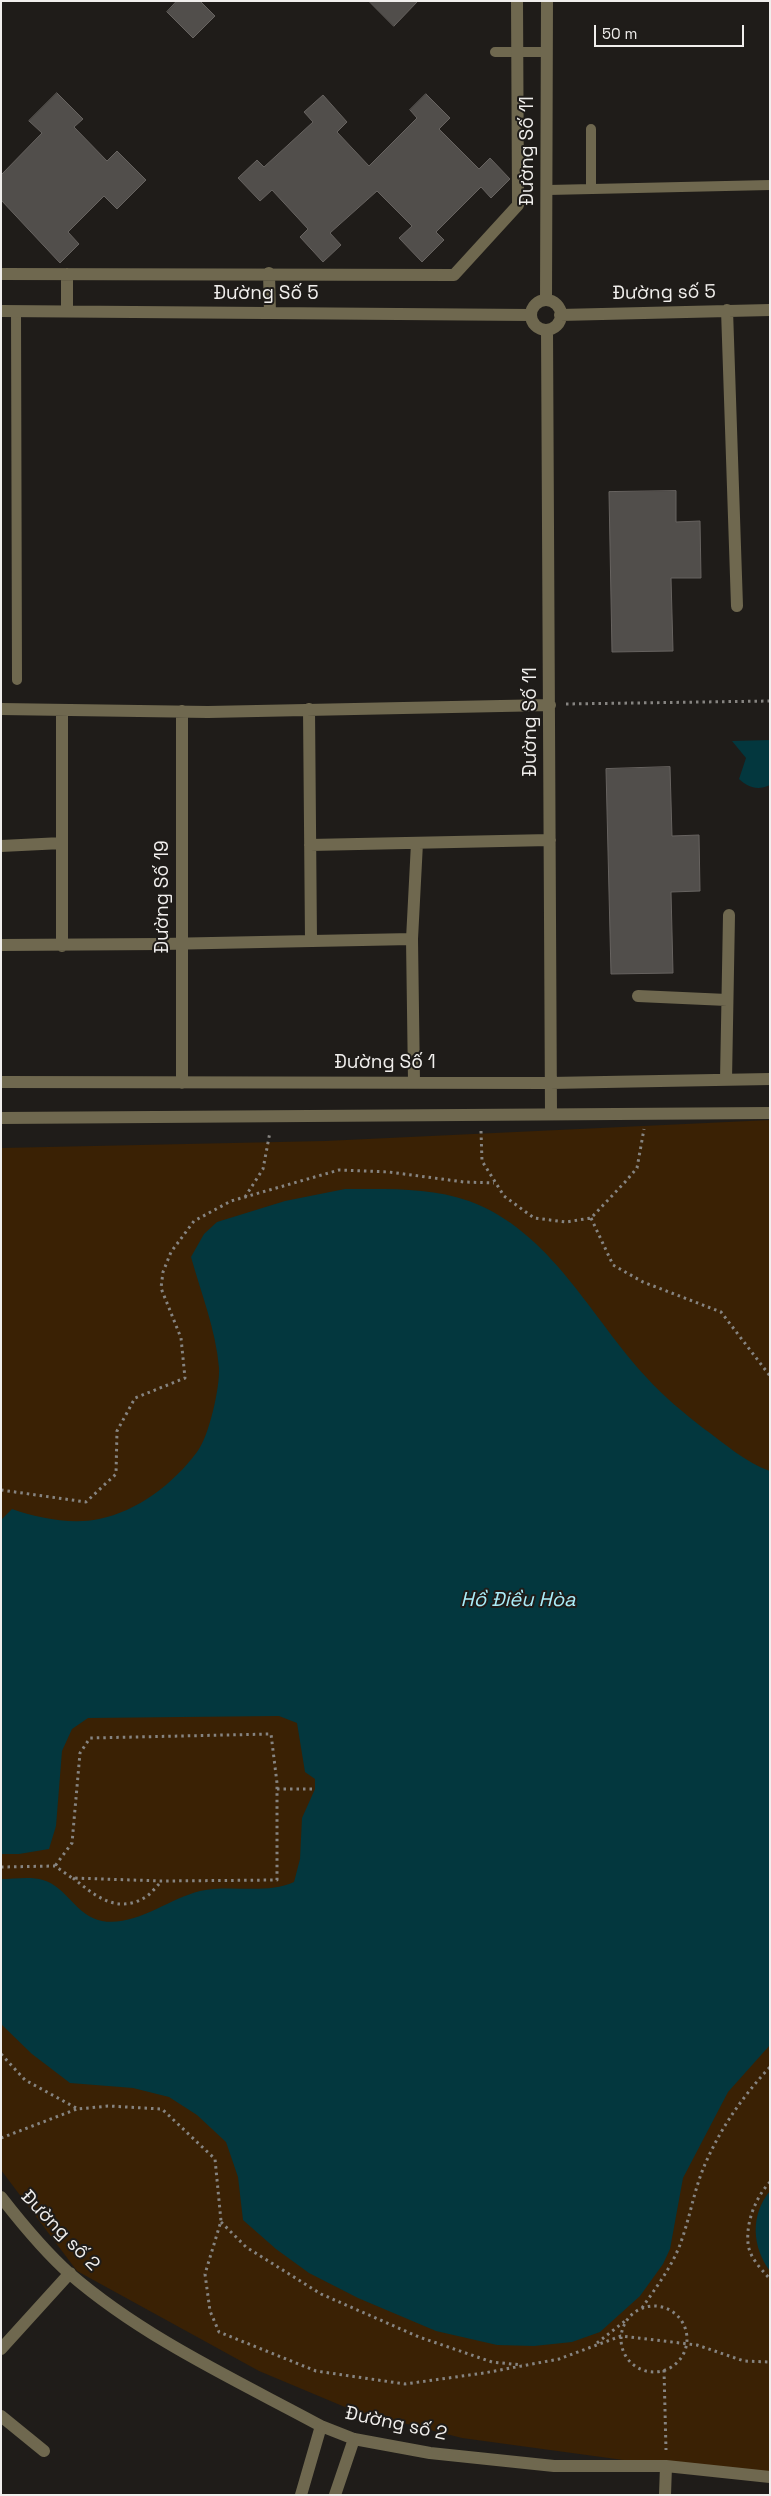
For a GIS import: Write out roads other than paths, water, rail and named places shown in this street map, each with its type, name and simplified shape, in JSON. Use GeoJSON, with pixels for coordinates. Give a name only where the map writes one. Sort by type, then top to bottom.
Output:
{"type":"FeatureCollection","features":[{"type":"Feature","properties":{"kind":"street"},"geometry":{"type":"LineString","coordinates":[[1,274],[454,275],[518,205],[517,1]]}},
{"type":"Feature","properties":{"kind":"street","name":"Đường Số 11"},"geometry":{"type":"LineString","coordinates":[[546,300],[548,190],[547,1]]}},
{"type":"Feature","properties":{"kind":"street"},"geometry":{"type":"LineString","coordinates":[[67,274],[67,311]]}},
{"type":"Feature","properties":{"kind":"street"},"geometry":{"type":"LineString","coordinates":[[269,274],[270,313]]}},
{"type":"Feature","properties":{"kind":"street"},"geometry":{"type":"LineString","coordinates":[[546,300],[555,304],[560,315],[556,326],[547,330],[537,327],[531,315],[534,306],[546,300]]}},
{"type":"Feature","properties":{"kind":"street"},"geometry":{"type":"LineString","coordinates":[[727,310],[737,606]]}},
{"type":"Feature","properties":{"kind":"street","name":"Đường số 5"},"geometry":{"type":"LineString","coordinates":[[560,315],[770,310]]}},
{"type":"Feature","properties":{"kind":"street","name":"Đường Số 5"},"geometry":{"type":"LineString","coordinates":[[1,311],[531,315]]}},
{"type":"Feature","properties":{"kind":"street","name":"Đường Số 11"},"geometry":{"type":"LineString","coordinates":[[547,330],[551,1114]]}},
{"type":"Feature","properties":{"kind":"street"},"geometry":{"type":"LineString","coordinates":[[1,709],[182,711],[550,705]]}},
{"type":"Feature","properties":{"kind":"street"},"geometry":{"type":"LineString","coordinates":[[310,709],[311,941]]}},
{"type":"Feature","properties":{"kind":"street"},"geometry":{"type":"LineString","coordinates":[[62,710],[62,946]]}},
{"type":"Feature","properties":{"kind":"street","name":"Đường Số 19"},"geometry":{"type":"LineString","coordinates":[[182,711],[182,1083]]}},
{"type":"Feature","properties":{"kind":"street"},"geometry":{"type":"LineString","coordinates":[[310,845],[550,840]]}},
{"type":"Feature","properties":{"kind":"street"},"geometry":{"type":"LineString","coordinates":[[414,1082],[412,939],[417,842]]}},
{"type":"Feature","properties":{"kind":"street"},"geometry":{"type":"LineString","coordinates":[[1,846],[62,844]]}},
{"type":"Feature","properties":{"kind":"street"},"geometry":{"type":"LineString","coordinates":[[726,1080],[729,915]]}},
{"type":"Feature","properties":{"kind":"street"},"geometry":{"type":"LineString","coordinates":[[1,945],[62,946],[412,939]]}},
{"type":"Feature","properties":{"kind":"street"},"geometry":{"type":"LineString","coordinates":[[638,996],[728,1000]]}},
{"type":"Feature","properties":{"kind":"street","name":"Đường Số 1"},"geometry":{"type":"LineString","coordinates":[[1,1082],[550,1083],[770,1079]]}},
{"type":"Feature","properties":{"kind":"street"},"geometry":{"type":"LineString","coordinates":[[1,1118],[770,1113]]}},
{"type":"Feature","properties":{"kind":"street","name":"Đường số 2"},"geometry":{"type":"LineString","coordinates":[[1,2197],[26,2229],[70,2273],[123,2314],[321,2426],[354,2439],[430,2452],[554,2466],[666,2466],[770,2477]]}},
{"type":"Feature","properties":{"kind":"street"},"geometry":{"type":"LineString","coordinates":[[1,2349],[70,2273]]}},
{"type":"Feature","properties":{"kind":"street"},"geometry":{"type":"LineString","coordinates":[[1,2416],[44,2451]]}},
{"type":"Feature","properties":{"kind":"street"},"geometry":{"type":"LineString","coordinates":[[301,2495],[321,2426]]}},
{"type":"Feature","properties":{"kind":"street"},"geometry":{"type":"LineString","coordinates":[[335,2495],[354,2439]]}},
{"type":"Feature","properties":{"kind":"street"},"geometry":{"type":"LineString","coordinates":[[664,2495],[666,2466]]}},
{"type":"Feature","properties":{"kind":"lane"},"geometry":{"type":"LineString","coordinates":[[495,52],[547,52]]}},
{"type":"Feature","properties":{"kind":"lane"},"geometry":{"type":"LineString","coordinates":[[591,129],[591,188]]}},
{"type":"Feature","properties":{"kind":"lane"},"geometry":{"type":"LineString","coordinates":[[548,190],[770,185]]}},
{"type":"Feature","properties":{"kind":"lane"},"geometry":{"type":"LineString","coordinates":[[16,311],[17,680]]}},
{"type":"Feature","properties":{"kind":"water"},"geometry":{"type":"Polygon","coordinates":[[[770,740],[770,785],[761,788],[749,786],[739,779],[746,758],[732,741],[770,740]]]}},
{"type":"Feature","properties":{"kind":"water","name":"Hồ Điều Hòa"},"geometry":{"type":"Polygon","coordinates":[[[345,1189],[407,1190],[439,1193],[469,1201],[498,1215],[524,1233],[547,1254],[627,1354],[660,1391],[735,1452],[752,1463],[770,1471],[770,2045],[728,2092],[683,2178],[670,2249],[663,2264],[640,2296],[600,2332],[572,2342],[534,2346],[497,2345],[436,2331],[358,2298],[309,2273],[276,2249],[243,2220],[238,2177],[226,2142],[197,2115],[169,2097],[133,2088],[70,2083],[32,2054],[1,2024],[1,1879],[28,1878],[43,1880],[59,1889],[78,1908],[93,1918],[114,1922],[139,1916],[200,1891],[224,1888],[271,1888],[294,1882],[300,1859],[302,1818],[315,1789],[315,1779],[305,1772],[297,1723],[279,1716],[88,1718],[72,1729],[62,1751],[56,1826],[49,1849],[19,1854],[1,1854],[1,1520],[12,1509],[55,1520],[89,1521],[99,1519],[127,1510],[141,1503],[154,1495],[177,1475],[197,1452],[206,1435],[218,1387],[219,1368],[215,1340],[191,1257],[204,1234],[217,1222],[285,1201],[345,1189]]]}},
{"type":"Feature","properties":{"kind":"water"},"geometry":{"type":"Polygon","coordinates":[[[770,2191],[770,2271],[760,2252],[757,2241],[756,2221],[759,2210],[770,2191]]]}}]}
